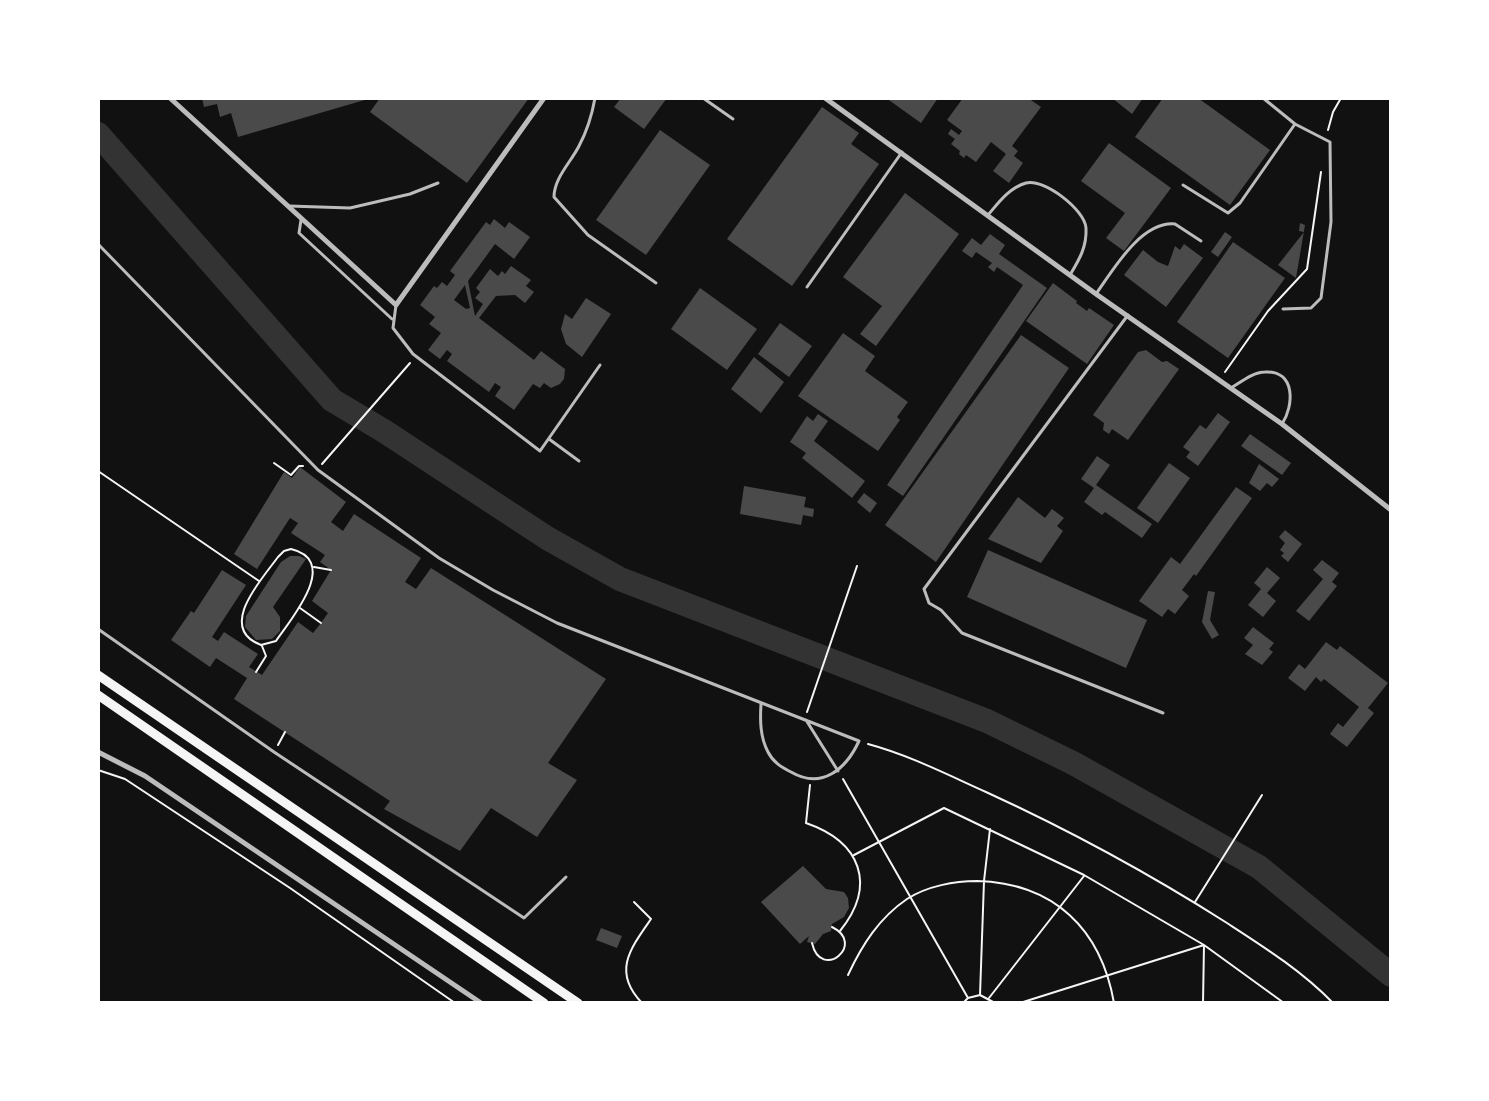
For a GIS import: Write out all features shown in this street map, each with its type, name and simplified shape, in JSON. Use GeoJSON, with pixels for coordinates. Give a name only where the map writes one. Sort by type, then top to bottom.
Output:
{"type":"FeatureCollection","features":[{"type":"Feature","properties":{"kind":"highway"},"geometry":{"type":"LineString","coordinates":[[98,675],[578,1003]]}},
{"type":"Feature","properties":{"kind":"highway"},"geometry":{"type":"LineString","coordinates":[[98,695],[544,1003]]}},
{"type":"Feature","properties":{"kind":"street"},"geometry":{"type":"LineString","coordinates":[[170,98],[396,305],[544,98]]}},
{"type":"Feature","properties":{"kind":"street"},"geometry":{"type":"LineString","coordinates":[[825,98],[1282,424],[1391,510]]}},
{"type":"Feature","properties":{"kind":"street"},"geometry":{"type":"LineString","coordinates":[[98,752],[145,776],[481,1003]]}},
{"type":"Feature","properties":{"kind":"lane"},"geometry":{"type":"LineString","coordinates":[[595,98],[592,117],[579,147],[554,188],[554,197],[588,235],[656,283]]}},
{"type":"Feature","properties":{"kind":"lane"},"geometry":{"type":"LineString","coordinates":[[703,98],[733,119]]}},
{"type":"Feature","properties":{"kind":"lane"},"geometry":{"type":"LineString","coordinates":[[1263,98],[1295,124],[1330,142],[1331,222],[1321,298],[1311,308],[1283,309]]}},
{"type":"Feature","properties":{"kind":"lane"},"geometry":{"type":"LineString","coordinates":[[1183,185],[1228,213],[1240,203],[1295,124]]}},
{"type":"Feature","properties":{"kind":"lane"},"geometry":{"type":"LineString","coordinates":[[807,287],[902,152]]}},
{"type":"Feature","properties":{"kind":"lane"},"geometry":{"type":"LineString","coordinates":[[988,215],[1014,188],[1029,182],[1040,183],[1055,192],[1078,211],[1086,229],[1083,253],[1070,275]]}},
{"type":"Feature","properties":{"kind":"lane"},"geometry":{"type":"LineString","coordinates":[[285,206],[350,208],[410,194],[438,183]]}},
{"type":"Feature","properties":{"kind":"lane"},"geometry":{"type":"LineString","coordinates":[[301,218],[299,233],[392,319]]}},
{"type":"Feature","properties":{"kind":"lane"},"geometry":{"type":"LineString","coordinates":[[1096,294],[1129,249],[1156,226],[1175,224],[1201,241]]}},
{"type":"Feature","properties":{"kind":"lane"},"geometry":{"type":"LineString","coordinates":[[98,244],[318,470],[439,558],[557,623],[859,741],[850,761],[838,771],[810,780],[776,764],[767,751],[760,724],[761,704]]}},
{"type":"Feature","properties":{"kind":"lane"},"geometry":{"type":"LineString","coordinates":[[396,305],[393,328],[401,342],[540,451],[600,365]]}},
{"type":"Feature","properties":{"kind":"lane"},"geometry":{"type":"LineString","coordinates":[[1128,315],[924,589],[929,603],[941,610],[962,633],[1163,713]]}},
{"type":"Feature","properties":{"kind":"lane"},"geometry":{"type":"LineString","coordinates":[[1231,388],[1263,371],[1285,380],[1292,392],[1282,424]]}},
{"type":"Feature","properties":{"kind":"lane"},"geometry":{"type":"LineString","coordinates":[[549,439],[579,461]]}},
{"type":"Feature","properties":{"kind":"lane"},"geometry":{"type":"LineString","coordinates":[[98,629],[274,752],[524,918],[566,877]]}},
{"type":"Feature","properties":{"kind":"lane"},"geometry":{"type":"LineString","coordinates":[[805,719],[838,771]]}},
{"type":"Feature","properties":{"kind":"path"},"geometry":{"type":"LineString","coordinates":[[1326,140],[1333,112],[1341,98]]}},
{"type":"Feature","properties":{"kind":"path"},"geometry":{"type":"LineString","coordinates":[[1219,380],[1268,311],[1307,269],[1322,166]]}},
{"type":"Feature","properties":{"kind":"path"},"geometry":{"type":"LineString","coordinates":[[274,463],[291,475],[299,466],[318,470],[416,356]]}},
{"type":"Feature","properties":{"kind":"path"},"geometry":{"type":"LineString","coordinates":[[98,471],[260,582]]}},
{"type":"Feature","properties":{"kind":"path"},"geometry":{"type":"LineString","coordinates":[[256,672],[266,656],[261,645],[245,635],[241,626],[246,604],[260,582],[284,551],[299,551],[313,567],[331,570]]}},
{"type":"Feature","properties":{"kind":"path"},"geometry":{"type":"LineString","coordinates":[[805,719],[857,566]]}},
{"type":"Feature","properties":{"kind":"path"},"geometry":{"type":"LineString","coordinates":[[261,645],[276,641],[299,608],[311,584],[313,567]]}},
{"type":"Feature","properties":{"kind":"path"},"geometry":{"type":"LineString","coordinates":[[299,608],[321,623]]}},
{"type":"Feature","properties":{"kind":"path"},"geometry":{"type":"LineString","coordinates":[[278,746],[285,732]]}},
{"type":"Feature","properties":{"kind":"path"},"geometry":{"type":"LineString","coordinates":[[859,741],[947,775],[1052,823],[1195,902],[1311,981],[1333,1003]]}},
{"type":"Feature","properties":{"kind":"path"},"geometry":{"type":"LineString","coordinates":[[98,770],[125,779],[290,888],[455,1003]]}},
{"type":"Feature","properties":{"kind":"path"},"geometry":{"type":"LineString","coordinates":[[838,771],[968,998]]}},
{"type":"Feature","properties":{"kind":"path"},"geometry":{"type":"LineString","coordinates":[[810,780],[806,823],[838,838],[854,855],[860,877],[859,899],[840,931]]}},
{"type":"Feature","properties":{"kind":"path"},"geometry":{"type":"LineString","coordinates":[[1195,902],[1262,795]]}},
{"type":"Feature","properties":{"kind":"path"},"geometry":{"type":"LineString","coordinates":[[854,855],[944,808],[1084,875],[1204,945],[1284,1003]]}},
{"type":"Feature","properties":{"kind":"path"},"geometry":{"type":"LineString","coordinates":[[980,995],[984,881],[990,828]]}},
{"type":"Feature","properties":{"kind":"path"},"geometry":{"type":"LineString","coordinates":[[989,998],[1084,875]]}},
{"type":"Feature","properties":{"kind":"path"},"geometry":{"type":"LineString","coordinates":[[848,975],[860,949],[876,927],[910,897],[933,887],[984,881],[1011,884],[1061,906],[1098,950],[1109,977],[1114,1003]]}},
{"type":"Feature","properties":{"kind":"path"},"geometry":{"type":"LineString","coordinates":[[634,902],[651,919],[628,954],[625,976],[642,1003]]}},
{"type":"Feature","properties":{"kind":"path"},"geometry":{"type":"LineString","coordinates":[[812,943],[814,952],[821,959],[831,960],[839,956],[845,948],[845,939],[840,931],[832,927]]}},
{"type":"Feature","properties":{"kind":"path"},"geometry":{"type":"LineString","coordinates":[[1020,1003],[1204,945]]}},
{"type":"Feature","properties":{"kind":"path"},"geometry":{"type":"LineString","coordinates":[[1203,1003],[1204,945]]}},
{"type":"Feature","properties":{"kind":"path"},"geometry":{"type":"LineString","coordinates":[[963,1003],[980,995],[995,1003]]}},
{"type":"Feature","properties":{"kind":"building"},"geometry":{"type":"Polygon","coordinates":[[[202,98],[368,99],[238,137],[231,113],[220,117],[217,104],[204,107],[202,98]]]}},
{"type":"Feature","properties":{"kind":"building"},"geometry":{"type":"Polygon","coordinates":[[[380,98],[529,98],[467,183],[370,112],[380,98]]]}},
{"type":"Feature","properties":{"kind":"building"},"geometry":{"type":"Polygon","coordinates":[[[621,98],[667,98],[644,129],[614,107],[621,98]]]}},
{"type":"Feature","properties":{"kind":"building"},"geometry":{"type":"Polygon","coordinates":[[[886,98],[938,98],[921,123],[886,98]]]}},
{"type":"Feature","properties":{"kind":"building"},"geometry":{"type":"Polygon","coordinates":[[[963,98],[1028,98],[1041,107],[1012,146],[1018,151],[1014,156],[1023,163],[1009,183],[993,171],[1006,154],[991,142],[976,162],[966,155],[964,158],[951,144],[955,139],[948,134],[951,129],[959,135],[962,131],[947,120],[963,98]]]}},
{"type":"Feature","properties":{"kind":"building"},"geometry":{"type":"Polygon","coordinates":[[[1112,98],[1143,98],[1132,114],[1112,98]]]}},
{"type":"Feature","properties":{"kind":"building"},"geometry":{"type":"Polygon","coordinates":[[[1163,98],[1198,98],[1270,150],[1230,205],[1135,137],[1163,98]]]}},
{"type":"Feature","properties":{"kind":"building"},"geometry":{"type":"Polygon","coordinates":[[[822,107],[859,133],[851,144],[879,164],[792,286],[727,239],[822,107]]]}},
{"type":"Feature","properties":{"kind":"building"},"geometry":{"type":"Polygon","coordinates":[[[660,130],[710,165],[646,255],[596,220],[660,130]]]}},
{"type":"Feature","properties":{"kind":"building"},"geometry":{"type":"Polygon","coordinates":[[[1109,143],[1171,188],[1124,251],[1106,238],[1125,213],[1081,181],[1109,143]]]}},
{"type":"Feature","properties":{"kind":"building"},"geometry":{"type":"Polygon","coordinates":[[[905,193],[959,234],[876,346],[860,334],[882,306],[843,277],[905,193]]]}},
{"type":"Feature","properties":{"kind":"building"},"geometry":{"type":"Polygon","coordinates":[[[494,219],[505,228],[509,222],[530,237],[514,259],[495,244],[468,281],[475,316],[483,304],[475,298],[480,292],[476,288],[490,269],[498,276],[502,271],[505,274],[511,266],[531,280],[526,286],[534,292],[525,303],[515,295],[496,296],[479,318],[534,360],[541,351],[565,369],[560,384],[551,388],[544,383],[540,388],[533,384],[514,410],[495,396],[501,387],[495,383],[489,392],[447,361],[452,354],[447,350],[440,359],[428,350],[441,333],[429,324],[435,317],[420,305],[434,286],[437,288],[442,282],[447,286],[455,275],[450,271],[486,222],[490,225],[494,219]],[[465,285],[454,300],[466,309],[470,308],[465,285]]]}},
{"type":"Feature","properties":{"kind":"building"},"geometry":{"type":"Polygon","coordinates":[[[1225,232],[1232,237],[1218,257],[1211,252],[1225,232]]]}},
{"type":"Feature","properties":{"kind":"building"},"geometry":{"type":"Polygon","coordinates":[[[1304,232],[1296,278],[1278,265],[1304,232]]]}},
{"type":"Feature","properties":{"kind":"building"},"geometry":{"type":"Polygon","coordinates":[[[990,234],[1005,245],[999,254],[1047,288],[903,496],[887,485],[1023,285],[997,267],[994,272],[988,267],[992,263],[976,252],[972,258],[962,251],[972,238],[981,245],[990,234]]]}},
{"type":"Feature","properties":{"kind":"building"},"geometry":{"type":"Polygon","coordinates":[[[1233,242],[1285,278],[1228,358],[1177,322],[1233,242]]]}},
{"type":"Feature","properties":{"kind":"building"},"geometry":{"type":"Polygon","coordinates":[[[1184,244],[1203,258],[1166,307],[1124,275],[1143,250],[1168,266],[1175,246],[1180,250],[1184,244]]]}},
{"type":"Feature","properties":{"kind":"building"},"geometry":{"type":"Polygon","coordinates":[[[1053,283],[1087,311],[1089,308],[1114,325],[1087,364],[1026,321],[1053,283]]]}},
{"type":"Feature","properties":{"kind":"building"},"geometry":{"type":"Polygon","coordinates":[[[700,288],[757,329],[727,370],[671,329],[700,288]]]}},
{"type":"Feature","properties":{"kind":"building"},"geometry":{"type":"Polygon","coordinates":[[[586,298],[611,314],[582,357],[566,344],[561,329],[565,314],[572,319],[586,298]]]}},
{"type":"Feature","properties":{"kind":"building"},"geometry":{"type":"Polygon","coordinates":[[[780,323],[812,346],[789,377],[758,354],[780,323]]]}},
{"type":"Feature","properties":{"kind":"building"},"geometry":{"type":"Polygon","coordinates":[[[843,333],[875,356],[865,371],[908,402],[897,417],[900,420],[878,451],[798,396],[843,333]]]}},
{"type":"Feature","properties":{"kind":"building"},"geometry":{"type":"Polygon","coordinates":[[[1021,335],[1069,368],[936,562],[885,525],[1021,335]]]}},
{"type":"Feature","properties":{"kind":"building"},"geometry":{"type":"Polygon","coordinates":[[[1146,350],[1162,362],[1167,361],[1179,369],[1128,440],[1112,429],[1109,434],[1103,430],[1104,423],[1093,415],[1138,352],[1146,350]]]}},
{"type":"Feature","properties":{"kind":"building"},"geometry":{"type":"Polygon","coordinates":[[[754,357],[784,382],[761,413],[731,389],[754,357]]]}},
{"type":"Feature","properties":{"kind":"building"},"geometry":{"type":"Polygon","coordinates":[[[1218,413],[1230,422],[1198,466],[1186,457],[1190,452],[1183,447],[1200,425],[1206,429],[1218,413]]]}},
{"type":"Feature","properties":{"kind":"building"},"geometry":{"type":"Polygon","coordinates":[[[818,414],[828,421],[814,441],[865,481],[852,498],[802,458],[806,453],[790,442],[807,416],[813,421],[818,414]]]}},
{"type":"Feature","properties":{"kind":"building"},"geometry":{"type":"Polygon","coordinates":[[[1250,434],[1291,463],[1282,475],[1241,446],[1250,434]]]}},
{"type":"Feature","properties":{"kind":"building"},"geometry":{"type":"Polygon","coordinates":[[[1097,456],[1110,465],[1096,485],[1152,524],[1142,538],[1105,512],[1102,515],[1084,502],[1094,488],[1081,479],[1097,456]]]}},
{"type":"Feature","properties":{"kind":"building"},"geometry":{"type":"Polygon","coordinates":[[[1169,463],[1190,478],[1158,523],[1137,508],[1169,463]]]}},
{"type":"Feature","properties":{"kind":"building"},"geometry":{"type":"Polygon","coordinates":[[[1259,464],[1279,479],[1272,487],[1267,483],[1260,491],[1249,483],[1259,464]]]}},
{"type":"Feature","properties":{"kind":"building"},"geometry":{"type":"Polygon","coordinates":[[[300,467],[346,502],[331,522],[343,531],[354,514],[421,558],[405,582],[416,589],[431,568],[606,679],[548,763],[577,780],[537,837],[491,808],[460,851],[384,809],[390,801],[234,699],[247,678],[216,658],[210,667],[171,640],[191,611],[194,613],[222,570],[246,585],[212,637],[218,641],[224,632],[258,654],[249,667],[262,675],[298,622],[313,633],[321,623],[328,613],[312,601],[331,570],[320,562],[325,555],[291,533],[298,523],[290,518],[257,569],[234,554],[284,472],[292,478],[300,467]]]}},
{"type":"Feature","properties":{"kind":"building"},"geometry":{"type":"Polygon","coordinates":[[[744,486],[806,497],[804,507],[814,509],[813,517],[803,515],[801,525],[740,514],[744,486]]]}},
{"type":"Feature","properties":{"kind":"building"},"geometry":{"type":"Polygon","coordinates":[[[1236,487],[1252,498],[1196,576],[1194,574],[1182,590],[1189,596],[1175,614],[1168,609],[1162,617],[1139,601],[1171,557],[1180,564],[1236,487]]]}},
{"type":"Feature","properties":{"kind":"building"},"geometry":{"type":"Polygon","coordinates":[[[864,493],[877,503],[870,513],[857,502],[864,493]]]}},
{"type":"Feature","properties":{"kind":"building"},"geometry":{"type":"Polygon","coordinates":[[[1018,497],[1045,518],[1052,509],[1064,518],[1057,526],[1063,531],[1041,563],[988,539],[1018,497]]]}},
{"type":"Feature","properties":{"kind":"building"},"geometry":{"type":"Polygon","coordinates":[[[1285,530],[1302,544],[1288,562],[1281,556],[1284,553],[1280,550],[1285,543],[1279,537],[1285,530]]]}},
{"type":"Feature","properties":{"kind":"building"},"geometry":{"type":"Polygon","coordinates":[[[988,550],[1147,620],[1126,668],[967,597],[988,550]]]}},
{"type":"Feature","properties":{"kind":"building"},"geometry":{"type":"Polygon","coordinates":[[[290,556],[306,559],[273,607],[280,617],[280,631],[272,639],[256,640],[245,627],[246,616],[281,562],[290,556]]]}},
{"type":"Feature","properties":{"kind":"building"},"geometry":{"type":"Polygon","coordinates":[[[1322,560],[1339,573],[1332,582],[1337,586],[1309,621],[1296,611],[1323,579],[1313,570],[1322,560]]]}},
{"type":"Feature","properties":{"kind":"building"},"geometry":{"type":"Polygon","coordinates":[[[1267,567],[1280,578],[1267,593],[1276,601],[1263,617],[1248,605],[1261,589],[1254,583],[1267,567]]]}},
{"type":"Feature","properties":{"kind":"building"},"geometry":{"type":"Polygon","coordinates":[[[1208,591],[1215,592],[1210,620],[1219,635],[1212,639],[1202,622],[1208,591]]]}},
{"type":"Feature","properties":{"kind":"building"},"geometry":{"type":"Polygon","coordinates":[[[1253,627],[1274,643],[1269,649],[1273,652],[1262,665],[1245,654],[1253,645],[1244,638],[1253,627]]]}},
{"type":"Feature","properties":{"kind":"building"},"geometry":{"type":"Polygon","coordinates":[[[1326,642],[1337,650],[1340,646],[1388,683],[1368,708],[1374,713],[1347,747],[1330,734],[1338,723],[1343,727],[1359,707],[1324,679],[1321,682],[1316,677],[1305,691],[1288,678],[1299,664],[1305,669],[1326,642]]]}},
{"type":"Feature","properties":{"kind":"building"},"geometry":{"type":"Polygon","coordinates":[[[803,866],[826,889],[844,892],[848,898],[849,908],[844,917],[832,924],[831,931],[823,934],[815,944],[807,942],[809,936],[800,944],[761,902],[803,866]]]}},
{"type":"Feature","properties":{"kind":"building"},"geometry":{"type":"Polygon","coordinates":[[[601,928],[622,936],[617,948],[596,940],[601,928]]]}},
{"type":"Feature","properties":{"kind":"waterway"},"geometry":{"type":"LineString","coordinates":[[98,134],[332,400],[547,538],[620,579],[987,721],[1073,763],[1259,867],[1391,975]]}}]}
